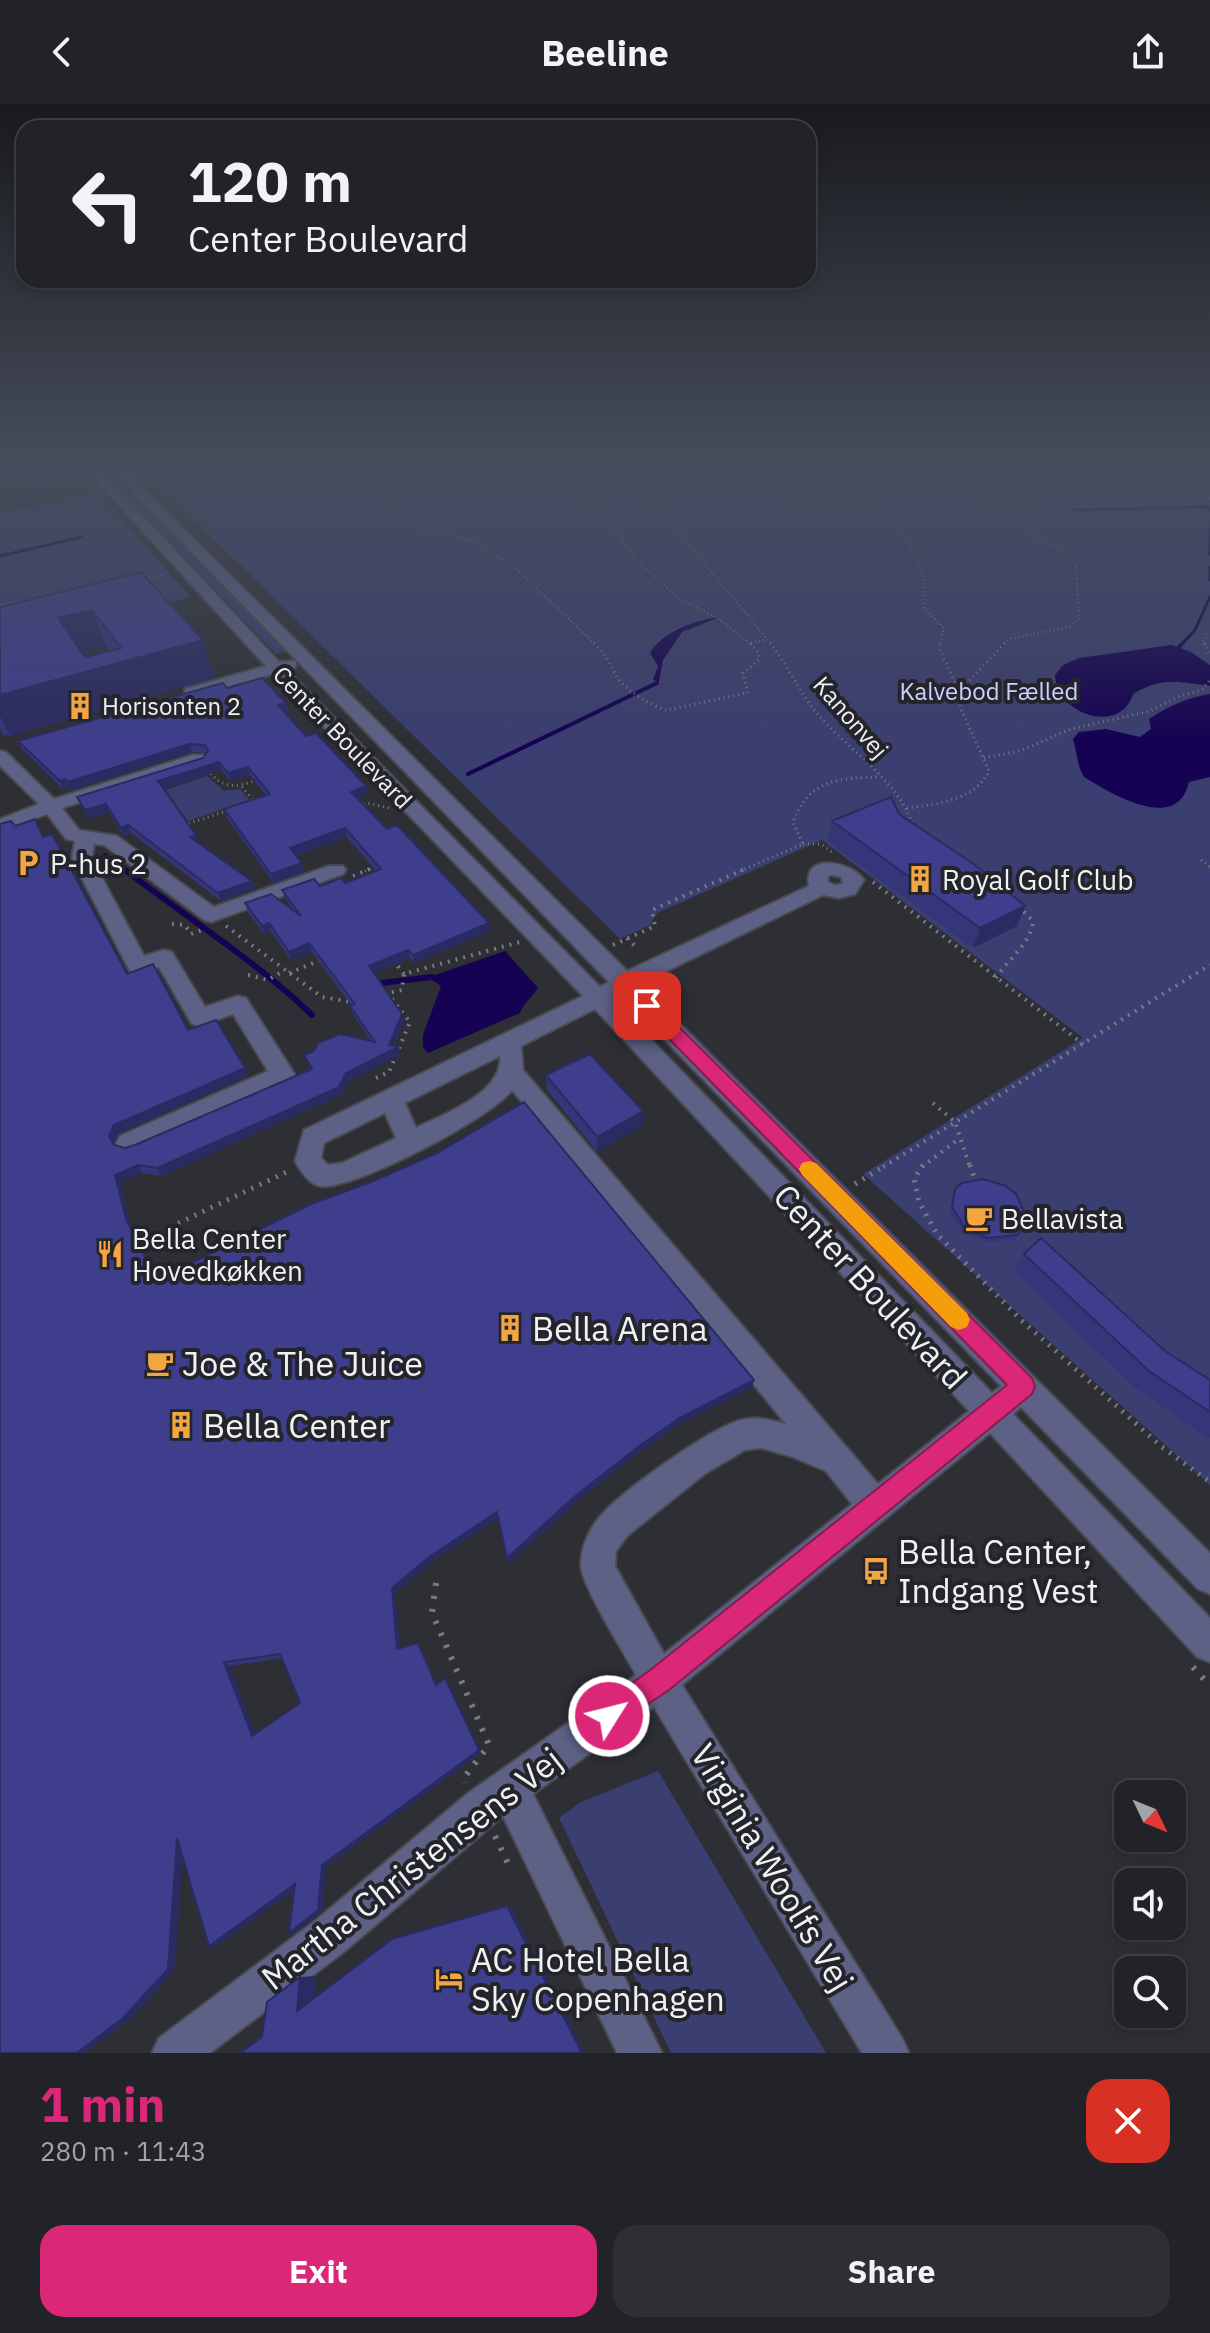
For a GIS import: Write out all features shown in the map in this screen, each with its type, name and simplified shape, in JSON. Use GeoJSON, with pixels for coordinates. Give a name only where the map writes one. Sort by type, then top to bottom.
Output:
{"type":"FeatureCollection","features":[{"type":"Feature","properties":{"kind":"street","name":"Center Boulevard"},"geometry":{"type":"LineString","coordinates":[[178,561],[276,668],[598,998],[1210,1644]]}},
{"type":"Feature","properties":{"kind":"street","name":"Center Boulevard"},"geometry":{"type":"LineString","coordinates":[[207,561],[1210,1577]]}},
{"type":"Feature","properties":{"kind":"street"},"geometry":{"type":"LineString","coordinates":[[168,699],[304,660]]}},
{"type":"Feature","properties":{"kind":"street"},"geometry":{"type":"LineString","coordinates":[[5,748],[73,835],[110,840],[205,923],[336,870]]}},
{"type":"Feature","properties":{"kind":"street"},"geometry":{"type":"LineString","coordinates":[[0,826],[51,806],[199,759]]}},
{"type":"Feature","properties":{"kind":"street"},"geometry":{"type":"LineString","coordinates":[[85,839],[82,857],[101,912],[131,969],[164,957],[192,1021],[238,1004],[283,1075],[129,1143]]}},
{"type":"Feature","properties":{"kind":"street"},"geometry":{"type":"LineString","coordinates":[[508,1042],[514,1057],[509,1080],[486,1101],[346,1173],[322,1176],[308,1161],[313,1137],[598,998],[657,964],[822,888]]}},
{"type":"Feature","properties":{"kind":"street"},"geometry":{"type":"LineString","coordinates":[[511,1072],[875,1506]]}},
{"type":"Feature","properties":{"kind":"street"},"geometry":{"type":"LineString","coordinates":[[391,1100],[410,1141]]}},
{"type":"Feature","properties":{"kind":"street","name":"Martha Christensens Vej"},"geometry":{"type":"LineString","coordinates":[[174,2053],[330,1936],[509,1787],[659,1681],[1024,1386]]}},
{"type":"Feature","properties":{"kind":"street","name":"Virginia Woolfs Vej"},"geometry":{"type":"LineString","coordinates":[[837,1460],[795,1442],[761,1433],[741,1435],[695,1462],[616,1523],[600,1546],[598,1569],[659,1681],[887,2053]]}},
{"type":"Feature","properties":{"kind":"street"},"geometry":{"type":"LineString","coordinates":[[509,1787],[640,2053]]}},
{"type":"Feature","properties":{"kind":"path"},"geometry":{"type":"LineString","coordinates":[[505,561],[608,656],[620,681],[653,706],[666,710],[748,693],[743,673],[759,660],[759,653],[718,618],[678,598],[638,561]]}},
{"type":"Feature","properties":{"kind":"path","name":"Kanonvej"},"geometry":{"type":"LineString","coordinates":[[702,561],[767,640],[815,711],[880,777]]}},
{"type":"Feature","properties":{"kind":"path"},"geometry":{"type":"LineString","coordinates":[[907,808],[953,799],[981,784],[989,771],[960,707],[959,691],[939,648],[944,628],[924,608],[928,593],[919,561]]}},
{"type":"Feature","properties":{"kind":"path"},"geometry":{"type":"LineString","coordinates":[[959,691],[1009,639],[1069,627],[1079,619],[1076,565],[1073,561]]}},
{"type":"Feature","properties":{"kind":"path"},"geometry":{"type":"LineString","coordinates":[[140,579],[186,570]]}},
{"type":"Feature","properties":{"kind":"path"},"geometry":{"type":"LineString","coordinates":[[0,605],[37,598]]}},
{"type":"Feature","properties":{"kind":"path"},"geometry":{"type":"LineString","coordinates":[[22,601],[37,604]]}},
{"type":"Feature","properties":{"kind":"path"},"geometry":{"type":"LineString","coordinates":[[1210,632],[1203,642],[1210,656]]}},
{"type":"Feature","properties":{"kind":"path"},"geometry":{"type":"LineString","coordinates":[[750,643],[767,640]]}},
{"type":"Feature","properties":{"kind":"path"},"geometry":{"type":"LineString","coordinates":[[984,758],[1020,751],[1071,729],[1150,711],[1205,687],[1210,680]]}},
{"type":"Feature","properties":{"kind":"path"},"geometry":{"type":"LineString","coordinates":[[199,759],[218,783],[232,789],[269,776]]}},
{"type":"Feature","properties":{"kind":"path"},"geometry":{"type":"LineString","coordinates":[[880,777],[907,808],[916,832]]}},
{"type":"Feature","properties":{"kind":"path","name":"Kanonvej"},"geometry":{"type":"LineString","coordinates":[[803,844],[793,822],[797,806],[805,796],[819,785],[835,779],[880,777]]}},
{"type":"Feature","properties":{"kind":"path"},"geometry":{"type":"LineString","coordinates":[[241,786],[263,812]]}},
{"type":"Feature","properties":{"kind":"path"},"geometry":{"type":"LineString","coordinates":[[353,808],[367,803],[386,809],[407,802]]}},
{"type":"Feature","properties":{"kind":"path"},"geometry":{"type":"LineString","coordinates":[[179,827],[239,806]]}},
{"type":"Feature","properties":{"kind":"path"},"geometry":{"type":"LineString","coordinates":[[609,946],[655,926],[652,910],[803,844],[821,844],[845,861]]}},
{"type":"Feature","properties":{"kind":"path"},"geometry":{"type":"LineString","coordinates":[[1201,860],[1210,867]]}},
{"type":"Feature","properties":{"kind":"path"},"geometry":{"type":"LineString","coordinates":[[336,870],[344,880],[382,865]]}},
{"type":"Feature","properties":{"kind":"path"},"geometry":{"type":"LineString","coordinates":[[868,878],[1083,1044]]}},
{"type":"Feature","properties":{"kind":"path"},"geometry":{"type":"LineString","coordinates":[[996,978],[1008,959],[1022,949],[1033,934],[1033,921],[1019,907]]}},
{"type":"Feature","properties":{"kind":"path"},"geometry":{"type":"LineString","coordinates":[[172,924],[185,925],[191,934],[205,923],[322,997],[349,1003],[358,999]]}},
{"type":"Feature","properties":{"kind":"path"},"geometry":{"type":"LineString","coordinates":[[404,975],[490,948],[539,938]]}},
{"type":"Feature","properties":{"kind":"path"},"geometry":{"type":"LineString","coordinates":[[627,938],[635,946]]}},
{"type":"Feature","properties":{"kind":"path"},"geometry":{"type":"LineString","coordinates":[[377,995],[402,990],[404,975],[388,954]]}},
{"type":"Feature","properties":{"kind":"path"},"geometry":{"type":"LineString","coordinates":[[248,975],[264,980],[330,956]]}},
{"type":"Feature","properties":{"kind":"path"},"geometry":{"type":"LineString","coordinates":[[850,1187],[1210,965]]}},
{"type":"Feature","properties":{"kind":"path"},"geometry":{"type":"LineString","coordinates":[[376,1078],[389,1072],[410,1022],[388,994]]}},
{"type":"Feature","properties":{"kind":"path"},"geometry":{"type":"LineString","coordinates":[[933,1103],[955,1122],[975,1180]]}},
{"type":"Feature","properties":{"kind":"path"},"geometry":{"type":"LineString","coordinates":[[960,1138],[924,1163],[914,1179],[919,1202],[937,1234],[1019,1318],[1162,1447],[1210,1482]]}},
{"type":"Feature","properties":{"kind":"path"},"geometry":{"type":"LineString","coordinates":[[436,1583],[432,1613],[489,1745]]}},
{"type":"Feature","properties":{"kind":"green space"},"geometry":{"type":"Polygon","coordinates":[[[0,561],[159,561],[191,597],[0,645],[0,561]]]}},
{"type":"Feature","properties":{"kind":"green space"},"geometry":{"type":"Polygon","coordinates":[[[188,561],[199,561],[287,651],[276,654],[188,561]]]}},
{"type":"Feature","properties":{"kind":"green space","name":"Kalvebod Fælled"},"geometry":{"type":"Polygon","coordinates":[[[236,561],[1210,561],[1210,1485],[863,1174],[1083,1038],[822,840],[657,913],[650,925],[620,939],[236,561]]]}},
{"type":"Feature","properties":{"kind":"green space"},"geometry":{"type":"Polygon","coordinates":[[[207,776],[224,791],[240,789],[249,800],[188,821],[166,790],[207,776]]]}},
{"type":"Feature","properties":{"kind":"green space"},"geometry":{"type":"Polygon","coordinates":[[[658,1771],[826,2053],[671,2053],[559,1818],[579,1803],[658,1771]]]}},
{"type":"Feature","properties":{"kind":"shaded area"},"geometry":{"type":"Polygon","coordinates":[[[720,617],[682,632],[663,660],[659,682],[653,680],[658,666],[650,653],[656,645],[681,628],[720,617]]]}},
{"type":"Feature","properties":{"kind":"shaded area"},"geometry":{"type":"Polygon","coordinates":[[[1172,645],[1191,652],[1210,665],[1210,686],[1179,682],[1153,685],[1133,694],[1126,707],[1103,717],[1077,709],[1058,689],[1055,675],[1063,665],[1079,658],[1172,645]]]}},
{"type":"Feature","properties":{"kind":"shaded area"},"geometry":{"type":"Polygon","coordinates":[[[1210,694],[1210,777],[1189,782],[1182,797],[1171,806],[1158,808],[1126,800],[1084,777],[1073,739],[1079,732],[1106,729],[1140,737],[1151,729],[1149,719],[1156,714],[1185,700],[1210,694]]]}},
{"type":"Feature","properties":{"kind":"shaded area"},"geometry":{"type":"Polygon","coordinates":[[[505,951],[538,988],[520,1013],[428,1053],[423,1047],[423,1035],[441,986],[432,980],[432,976],[505,951]]]}},
{"type":"Feature","properties":{"kind":"building"},"geometry":{"type":"Polygon","coordinates":[[[141,572],[203,640],[0,695],[0,607],[141,572]],[[92,610],[58,618],[85,657],[121,648],[92,610]]]}},
{"type":"Feature","properties":{"kind":"building"},"geometry":{"type":"Polygon","coordinates":[[[262,678],[286,703],[278,705],[306,736],[316,733],[366,786],[351,792],[387,829],[397,825],[489,923],[413,955],[408,950],[369,966],[402,1014],[389,1045],[398,1047],[346,1073],[339,1087],[157,1168],[138,1165],[115,1175],[126,1219],[157,1280],[309,1205],[437,1153],[524,1102],[754,1380],[681,1417],[639,1446],[574,1497],[507,1558],[497,1512],[429,1557],[392,1588],[397,1649],[418,1643],[436,1685],[445,1678],[479,1750],[322,1865],[318,1910],[289,1933],[295,1884],[209,1946],[177,1838],[168,1969],[123,2018],[77,2053],[0,2053],[0,824],[11,821],[15,826],[35,819],[43,837],[52,834],[127,974],[153,964],[188,1030],[216,1020],[245,1068],[114,1125],[109,1136],[114,1145],[125,1148],[135,1145],[312,1069],[304,1055],[314,1051],[318,1043],[340,1034],[375,1042],[350,1006],[355,1004],[309,943],[289,952],[269,923],[262,926],[245,903],[271,894],[301,916],[282,890],[314,879],[320,886],[341,878],[345,883],[381,869],[345,828],[290,848],[302,863],[271,874],[224,809],[270,794],[248,767],[228,773],[219,762],[158,781],[196,835],[190,837],[252,881],[218,893],[128,825],[121,828],[106,804],[85,810],[77,797],[203,758],[208,751],[205,745],[189,744],[68,782],[66,779],[60,781],[18,741],[223,683],[227,688],[262,678]],[[280,1654],[224,1662],[252,1736],[300,1703],[280,1654]]]}},
{"type":"Feature","properties":{"kind":"building"},"geometry":{"type":"Polygon","coordinates":[[[891,797],[899,814],[975,865],[1025,906],[980,928],[832,821],[891,797]]]}},
{"type":"Feature","properties":{"kind":"building"},"geometry":{"type":"Polygon","coordinates":[[[590,1054],[643,1111],[597,1137],[546,1075],[590,1054]]]}},
{"type":"Feature","properties":{"kind":"building"},"geometry":{"type":"Polygon","coordinates":[[[983,1179],[1006,1186],[1016,1194],[1025,1214],[1025,1223],[1017,1235],[987,1238],[964,1226],[952,1207],[955,1189],[962,1183],[983,1179]]]}},
{"type":"Feature","properties":{"kind":"building"},"geometry":{"type":"Polygon","coordinates":[[[1041,1238],[1165,1351],[1210,1380],[1210,1412],[1149,1371],[1024,1254],[1041,1238]]]}},
{"type":"Feature","properties":{"kind":"building","name":"AC Hotel Bella Sky Copenhagen"},"geometry":{"type":"Polygon","coordinates":[[[507,1906],[582,2053],[240,2053],[262,2037],[267,2002],[300,1977],[297,2011],[392,1939],[507,1906]]]}},
{"type":"Feature","properties":{"kind":"waterway"},"geometry":{"type":"LineString","coordinates":[[1210,567],[1210,580]]}},
{"type":"Feature","properties":{"kind":"waterway"},"geometry":{"type":"LineString","coordinates":[[1181,645],[1195,630],[1210,597]]}},
{"type":"Feature","properties":{"kind":"waterway"},"geometry":{"type":"LineString","coordinates":[[468,774],[657,683]]}},
{"type":"Feature","properties":{"kind":"waterway"},"geometry":{"type":"LineString","coordinates":[[105,855],[127,871]]}},
{"type":"Feature","properties":{"kind":"waterway"},"geometry":{"type":"LineString","coordinates":[[124,869],[244,958],[312,1015]]}},
{"type":"Feature","properties":{"kind":"waterway"},"geometry":{"type":"LineString","coordinates":[[373,984],[432,977]]}},
{"type":"Feature","properties":{"kind":"slow traffic"},"geometry":{"type":"LineString","coordinates":[[809,1169],[959,1320]]}},
{"type":"Feature","properties":{"kind":"place","name":"Horisonten 2"},"geometry":{"type":"Point","coordinates":[80,706]}},
{"type":"Feature","properties":{"kind":"place","name":"P-hus 2"},"geometry":{"type":"Point","coordinates":[28,863]}},
{"type":"Feature","properties":{"kind":"place","name":"Royal Golf Club"},"geometry":{"type":"Point","coordinates":[920,879]}},
{"type":"Feature","properties":{"kind":"place","name":"Bellavista"},"geometry":{"type":"Point","coordinates":[979,1218]}},
{"type":"Feature","properties":{"kind":"place","name":"Bella Center Hovedkøkken"},"geometry":{"type":"Point","coordinates":[110,1254]}},
{"type":"Feature","properties":{"kind":"place","name":"Bella Arena"},"geometry":{"type":"Point","coordinates":[510,1328]}},
{"type":"Feature","properties":{"kind":"place","name":"Joe & The Juice"},"geometry":{"type":"Point","coordinates":[160,1363]}},
{"type":"Feature","properties":{"kind":"place","name":"Bella Center"},"geometry":{"type":"Point","coordinates":[181,1425]}},
{"type":"Feature","properties":{"kind":"place","name":"Bella Center, Indgang Vest"},"geometry":{"type":"Point","coordinates":[876,1571]}},
{"type":"Feature","properties":{"kind":"place","name":"AC Hotel Bella Sky Copenhagen"},"geometry":{"type":"Point","coordinates":[449,1979]}},
{"type":"Feature","properties":{"kind":"route"},"geometry":{"type":"LineString","coordinates":[[609,1716],[659,1681],[1024,1386],[647,1006]]}}]}
